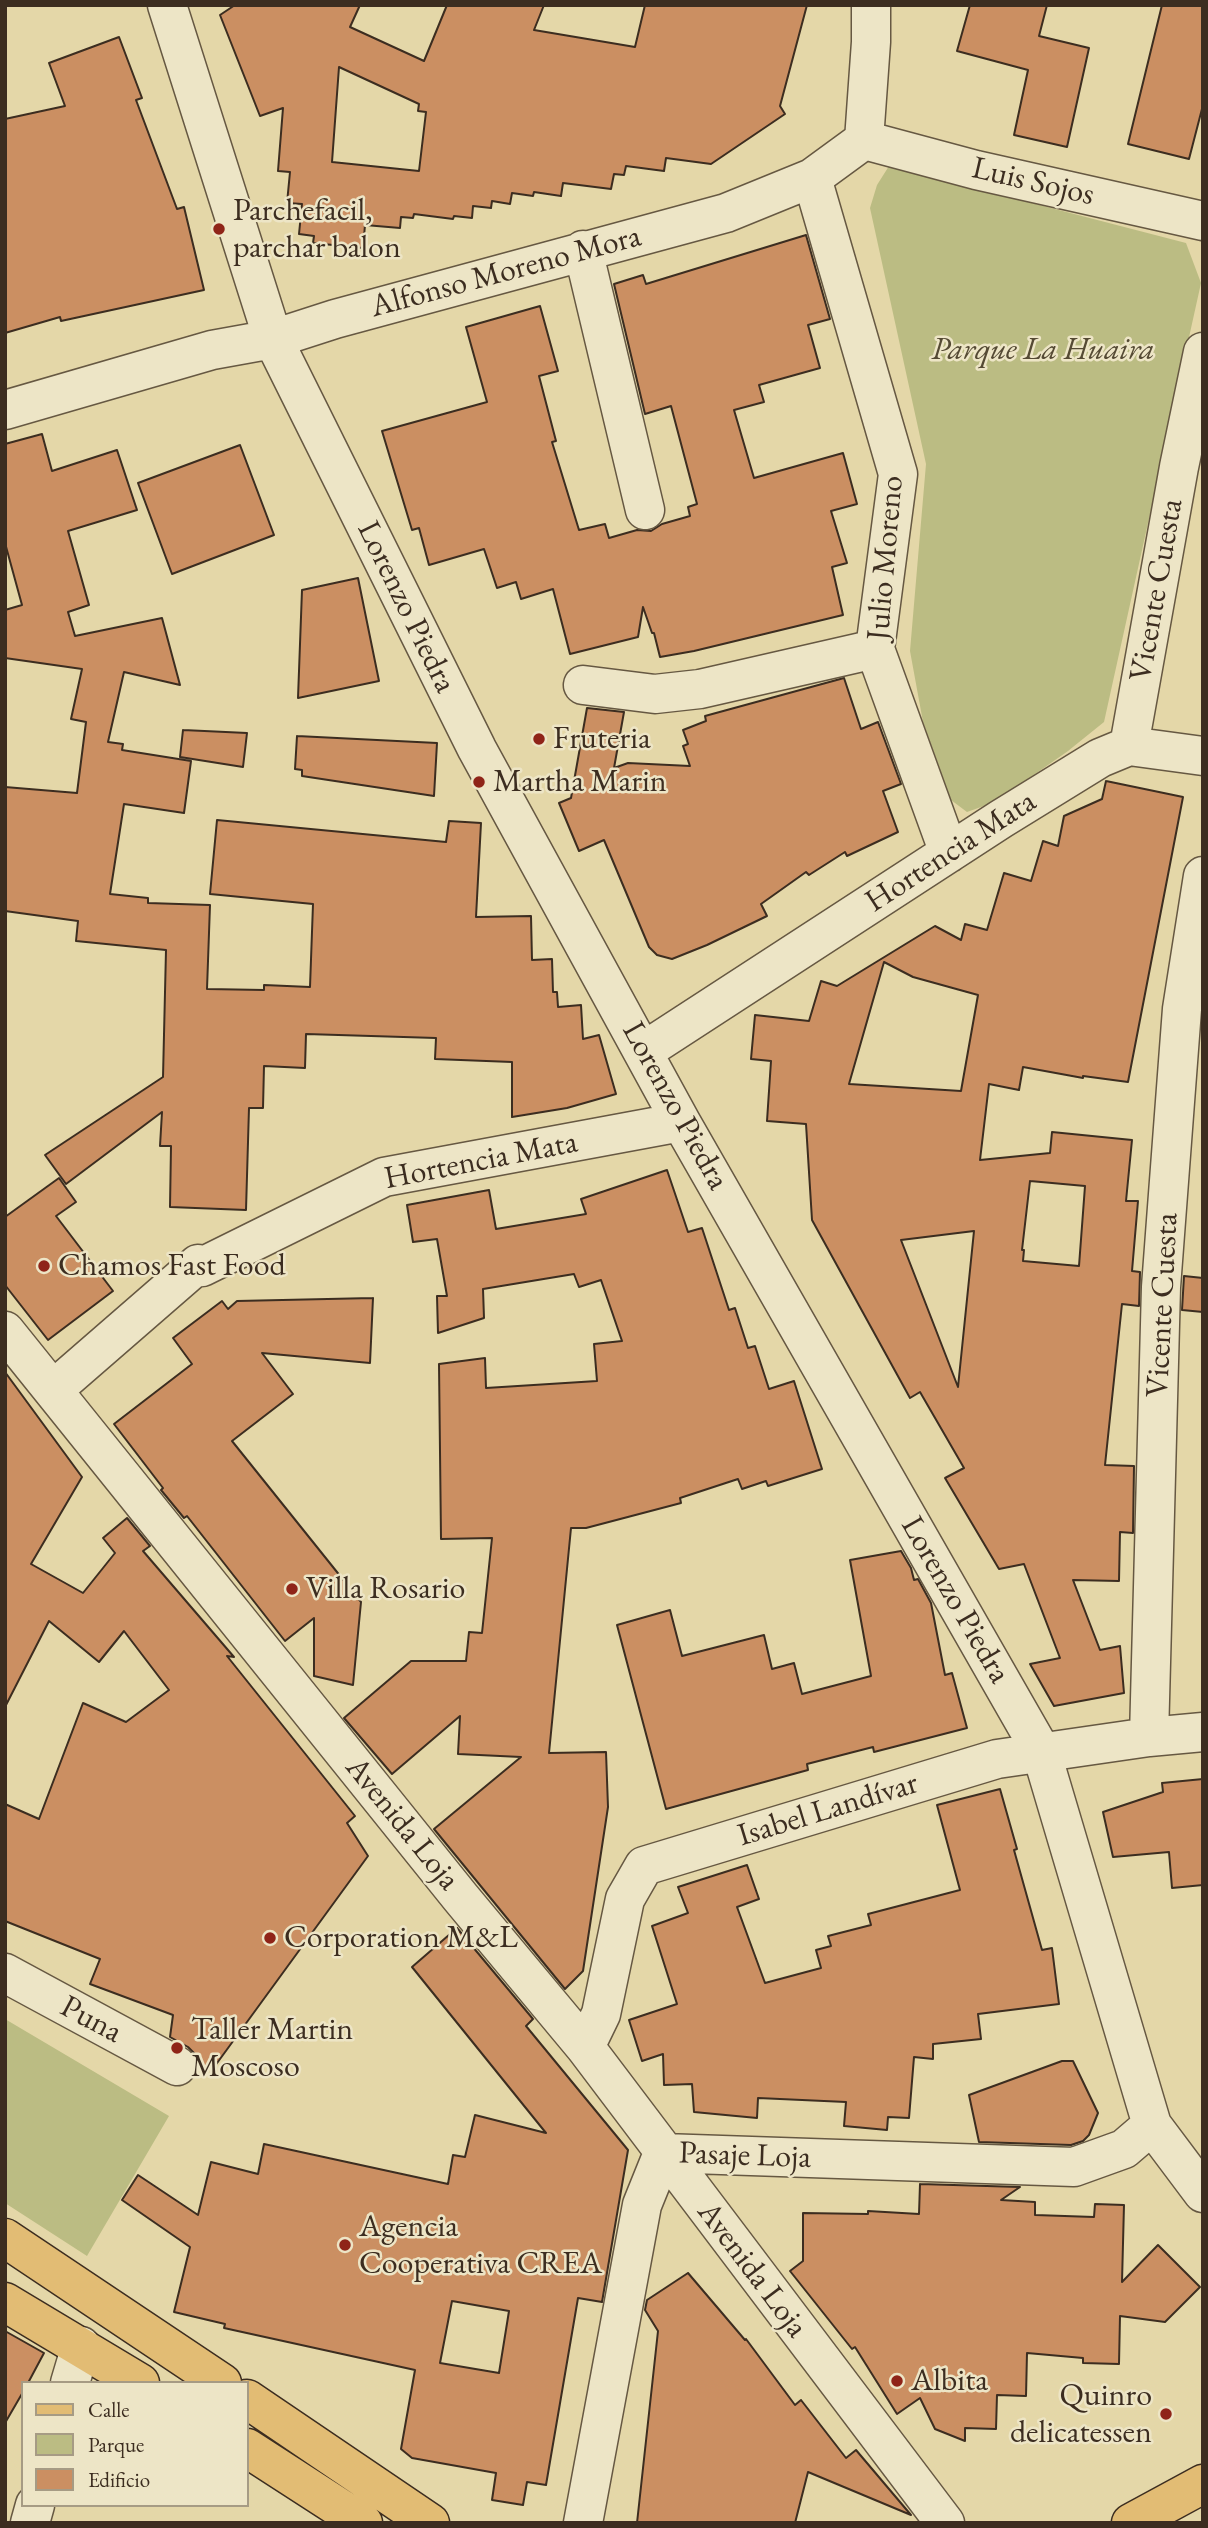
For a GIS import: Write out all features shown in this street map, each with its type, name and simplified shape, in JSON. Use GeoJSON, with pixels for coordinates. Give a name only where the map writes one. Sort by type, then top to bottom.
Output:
{"type":"FeatureCollection","features":[{"type":"Feature","properties":{"kind":"main road"},"geometry":{"type":"LineString","coordinates":[[5,2238],[219,2381]]}},
{"type":"Feature","properties":{"kind":"main road"},"geometry":{"type":"LineString","coordinates":[[5,2302],[137,2381]]}},
{"type":"Feature","properties":{"kind":"main road"},"geometry":{"type":"LineString","coordinates":[[248,2400],[430,2523]]}},
{"type":"Feature","properties":{"kind":"main road"},"geometry":{"type":"LineString","coordinates":[[292,2429],[259,2456],[363,2523]]}},
{"type":"Feature","properties":{"kind":"main road"},"geometry":{"type":"LineString","coordinates":[[1131,2523],[1203,2484]]}},
{"type":"Feature","properties":{"kind":"street","name":"Lorenzo Piedra"},"geometry":{"type":"LineString","coordinates":[[167,5],[273,339],[477,749],[681,1122],[1041,1751],[1152,2125],[1203,2193]]}},
{"type":"Feature","properties":{"kind":"street"},"geometry":{"type":"LineString","coordinates":[[864,140],[872,42],[871,5]]}},
{"type":"Feature","properties":{"kind":"street","name":"Alfonso Moreno Mora"},"geometry":{"type":"LineString","coordinates":[[5,410],[212,350],[273,339],[335,319],[583,250],[726,214],[812,178],[864,140]]}},
{"type":"Feature","properties":{"kind":"street","name":"Luis Sojos"},"geometry":{"type":"LineString","coordinates":[[864,140],[976,170],[1203,221]]}},
{"type":"Feature","properties":{"kind":"street","name":"Julio Moreno"},"geometry":{"type":"LineString","coordinates":[[812,178],[898,474],[876,649],[949,853]]}},
{"type":"Feature","properties":{"kind":"street"},"geometry":{"type":"LineString","coordinates":[[583,250],[645,510]]}},
{"type":"Feature","properties":{"kind":"street","name":"Vicente Cuesta"},"geometry":{"type":"LineString","coordinates":[[1129,746],[1191,468],[1203,352]]}},
{"type":"Feature","properties":{"kind":"street"},"geometry":{"type":"LineString","coordinates":[[583,685],[656,694],[700,689],[876,649]]}},
{"type":"Feature","properties":{"kind":"street"},"geometry":{"type":"LineString","coordinates":[[1129,746],[1203,756]]}},
{"type":"Feature","properties":{"kind":"street","name":"Hortencia Mata"},"geometry":{"type":"LineString","coordinates":[[644,1051],[949,853],[1091,764],[1129,746]]}},
{"type":"Feature","properties":{"kind":"street","name":"Vicente Cuesta"},"geometry":{"type":"LineString","coordinates":[[1149,1737],[1161,1287],[1193,1010],[1203,876]]}},
{"type":"Feature","properties":{"kind":"street","name":"Hortencia Mata"},"geometry":{"type":"LineString","coordinates":[[53,1391],[198,1264],[202,1267],[384,1177],[681,1122]]}},
{"type":"Feature","properties":{"kind":"street","name":"Avenida Loja"},"geometry":{"type":"LineString","coordinates":[[5,1331],[461,1898],[585,2047],[945,2523]]}},
{"type":"Feature","properties":{"kind":"street","name":"Isabel Landívar"},"geometry":{"type":"LineString","coordinates":[[585,2047],[601,2014],[625,1899],[644,1866],[997,1759],[1041,1751],[1203,1732]]}},
{"type":"Feature","properties":{"kind":"street","name":"Puna"},"geometry":{"type":"LineString","coordinates":[[5,1973],[177,2066]]}},
{"type":"Feature","properties":{"kind":"street","name":"Pasaje Loja"},"geometry":{"type":"LineString","coordinates":[[583,2523],[642,2205],[663,2153],[1074,2167],[1124,2149],[1152,2125]]}},
{"type":"Feature","properties":{"kind":"street"},"geometry":{"type":"LineString","coordinates":[[71,2381],[81,2346]]}},
{"type":"Feature","properties":{"kind":"green space","name":"Parque La Huaira"},"geometry":{"type":"Polygon","coordinates":[[[889,166],[1186,243],[1201,283],[1104,722],[995,802],[967,812],[951,800],[923,722],[910,651],[926,464],[870,208],[877,185],[889,166]]]}},
{"type":"Feature","properties":{"kind":"green space"},"geometry":{"type":"Polygon","coordinates":[[[5,2019],[169,2116],[87,2256],[5,2203],[5,2019]]]}},
{"type":"Feature","properties":{"kind":"building"},"geometry":{"type":"Polygon","coordinates":[[[235,5],[360,5],[350,27],[424,61],[447,5],[544,5],[534,30],[635,47],[645,5],[807,5],[780,106],[785,114],[711,164],[666,158],[664,171],[626,166],[624,175],[614,174],[611,189],[563,183],[561,196],[534,192],[533,196],[512,193],[510,204],[492,201],[491,208],[473,206],[472,218],[454,216],[453,219],[414,214],[413,218],[401,217],[400,228],[365,225],[363,248],[313,243],[314,236],[299,234],[302,204],[287,203],[290,172],[278,171],[283,108],[260,116],[220,15],[235,5]],[[339,67],[332,162],[419,171],[426,112],[418,111],[419,104],[339,67]]]}},
{"type":"Feature","properties":{"kind":"building"},"geometry":{"type":"Polygon","coordinates":[[[970,5],[1047,5],[1039,36],[1089,48],[1067,147],[1014,135],[1028,70],[957,51],[970,5]]]}},
{"type":"Feature","properties":{"kind":"building"},"geometry":{"type":"Polygon","coordinates":[[[1162,5],[1203,5],[1203,105],[1189,159],[1128,144],[1162,5]]]}},
{"type":"Feature","properties":{"kind":"building"},"geometry":{"type":"Polygon","coordinates":[[[119,37],[142,98],[136,100],[177,209],[184,207],[204,290],[61,321],[60,317],[5,333],[5,119],[65,106],[49,63],[119,37]]]}},
{"type":"Feature","properties":{"kind":"building"},"geometry":{"type":"Polygon","coordinates":[[[806,235],[830,319],[808,325],[820,368],[759,385],[764,402],[734,410],[754,478],[843,453],[857,504],[831,511],[847,563],[832,567],[843,615],[660,657],[643,607],[638,637],[570,654],[553,589],[521,599],[516,582],[497,588],[484,549],[429,565],[419,528],[412,530],[382,431],[487,402],[466,327],[540,306],[558,371],[539,376],[556,441],[552,442],[579,530],[605,524],[609,538],[637,530],[651,531],[662,524],[690,516],[688,507],[697,504],[671,406],[645,414],[614,284],[643,275],[646,284],[806,235]]]}},
{"type":"Feature","properties":{"kind":"building"},"geometry":{"type":"Polygon","coordinates":[[[42,434],[52,471],[117,450],[137,510],[68,531],[89,605],[68,612],[75,636],[162,618],[180,685],[124,672],[108,742],[123,744],[122,750],[191,761],[184,813],[124,804],[110,894],[148,898],[148,903],[210,905],[207,989],[264,990],[264,985],[310,987],[313,904],[210,894],[217,820],[446,842],[449,821],[481,823],[476,917],[531,916],[532,960],[552,959],[553,992],[557,992],[558,1007],[581,1005],[583,1039],[599,1035],[616,1094],[567,1108],[512,1117],[512,1062],[435,1059],[436,1038],[306,1034],[305,1068],[264,1066],[263,1108],[249,1108],[246,1210],[170,1207],[171,1146],[160,1146],[162,1112],[66,1184],[45,1155],[163,1077],[166,950],[76,941],[78,921],[5,911],[5,787],[77,793],[86,722],[71,719],[82,669],[5,658],[5,610],[22,605],[5,543],[5,444],[42,434]]]}},
{"type":"Feature","properties":{"kind":"building"},"geometry":{"type":"Polygon","coordinates":[[[240,445],[274,535],[172,574],[138,483],[240,445]]]}},
{"type":"Feature","properties":{"kind":"building"},"geometry":{"type":"Polygon","coordinates":[[[358,578],[379,681],[298,698],[302,590],[358,578]]]}},
{"type":"Feature","properties":{"kind":"building"},"geometry":{"type":"Polygon","coordinates":[[[844,678],[861,729],[878,722],[901,784],[883,791],[898,832],[847,856],[845,852],[809,875],[806,872],[761,904],[767,916],[672,959],[657,955],[649,947],[604,840],[579,851],[559,803],[571,798],[587,708],[624,712],[614,768],[628,763],[690,766],[683,746],[688,744],[683,730],[706,721],[705,716],[844,678]]]}},
{"type":"Feature","properties":{"kind":"building"},"geometry":{"type":"Polygon","coordinates":[[[183,730],[247,733],[243,767],[180,757],[183,730]]]}},
{"type":"Feature","properties":{"kind":"building"},"geometry":{"type":"Polygon","coordinates":[[[297,736],[437,743],[434,796],[302,776],[302,770],[295,769],[297,736]]]}},
{"type":"Feature","properties":{"kind":"building"},"geometry":{"type":"Polygon","coordinates":[[[1106,781],[1183,797],[1128,1082],[1083,1078],[1023,1067],[1019,1090],[989,1084],[980,1160],[1050,1153],[1052,1132],[1132,1140],[1126,1201],[1138,1201],[1132,1271],[1140,1272],[1139,1306],[1122,1304],[1105,1465],[1134,1466],[1133,1533],[1120,1532],[1119,1581],[1073,1580],[1100,1650],[1120,1646],[1124,1693],[1054,1706],[1030,1664],[1060,1658],[1024,1564],[999,1569],[945,1478],[964,1468],[920,1392],[910,1398],[812,1220],[806,1124],[767,1121],[771,1061],[751,1059],[755,1015],[809,1021],[821,981],[837,986],[935,926],[961,940],[965,924],[987,930],[1004,873],[1031,881],[1043,841],[1058,846],[1064,816],[1102,799],[1106,781]],[[884,962],[849,1084],[961,1091],[978,995],[913,977],[884,962]],[[1030,1181],[1023,1261],[1079,1266],[1085,1186],[1030,1181]],[[974,1231],[901,1240],[958,1387],[974,1231]]]}},
{"type":"Feature","properties":{"kind":"building"},"geometry":{"type":"Polygon","coordinates":[[[667,1170],[688,1232],[702,1228],[729,1310],[735,1308],[748,1348],[755,1346],[769,1389],[794,1381],[822,1469],[768,1486],[766,1481],[742,1489],[738,1479],[680,1498],[681,1503],[586,1528],[571,1528],[549,1753],[606,1752],[608,1807],[583,1971],[565,1989],[434,1829],[521,1757],[458,1754],[460,1716],[392,1774],[344,1718],[411,1661],[466,1661],[469,1632],[482,1633],[492,1538],[441,1539],[439,1364],[485,1358],[486,1388],[597,1381],[594,1344],[622,1341],[601,1280],[579,1287],[574,1274],[483,1289],[484,1318],[438,1333],[437,1296],[447,1296],[437,1239],[413,1242],[407,1205],[489,1190],[496,1229],[586,1214],[581,1199],[667,1170]]]}},
{"type":"Feature","properties":{"kind":"building"},"geometry":{"type":"Polygon","coordinates":[[[59,1178],[76,1202],[56,1216],[113,1291],[48,1340],[5,1285],[5,1217],[59,1178]]]}},
{"type":"Feature","properties":{"kind":"building"},"geometry":{"type":"Polygon","coordinates":[[[1184,1276],[1203,1278],[1203,1312],[1182,1310],[1184,1276]]]}},
{"type":"Feature","properties":{"kind":"building"},"geometry":{"type":"Polygon","coordinates":[[[373,1298],[370,1363],[262,1353],[293,1394],[232,1441],[361,1602],[353,1685],[314,1676],[314,1618],[285,1641],[187,1516],[184,1518],[161,1490],[163,1488],[114,1424],[192,1364],[173,1338],[222,1301],[228,1309],[237,1301],[373,1298]]]}},
{"type":"Feature","properties":{"kind":"building"},"geometry":{"type":"Polygon","coordinates":[[[5,1372],[82,1477],[31,1564],[83,1593],[115,1553],[103,1538],[127,1518],[150,1546],[143,1551],[234,1657],[227,1656],[355,1816],[347,1823],[368,1856],[212,2070],[198,2062],[188,2047],[170,2037],[173,2015],[90,1984],[100,1959],[5,1921],[5,1804],[39,1819],[83,1703],[126,1722],[169,1690],[124,1631],[99,1662],[49,1621],[5,1707],[5,1372]]]}},
{"type":"Feature","properties":{"kind":"building"},"geometry":{"type":"Polygon","coordinates":[[[901,1551],[911,1568],[914,1580],[918,1579],[931,1603],[945,1675],[952,1673],[967,1728],[874,1752],[873,1747],[807,1764],[808,1770],[666,1809],[617,1625],[670,1610],[682,1656],[764,1635],[772,1669],[794,1663],[802,1694],[871,1676],[850,1560],[901,1551]]]}},
{"type":"Feature","properties":{"kind":"building"},"geometry":{"type":"Polygon","coordinates":[[[1203,1779],[1203,1885],[1172,1888],[1169,1852],[1113,1857],[1103,1812],[1163,1792],[1162,1783],[1203,1779]]]}},
{"type":"Feature","properties":{"kind":"building"},"geometry":{"type":"Polygon","coordinates":[[[1000,1789],[1042,1950],[1052,1948],[1059,2004],[978,2014],[981,2039],[933,2044],[933,2059],[914,2057],[909,2118],[888,2117],[887,2130],[844,2126],[846,2102],[758,2098],[757,2118],[694,2112],[692,2084],[664,2085],[663,2054],[642,2061],[629,2020],[677,2004],[652,1926],[688,1913],[678,1887],[747,1865],[759,1899],[737,1907],[765,1983],[821,1968],[816,1950],[831,1946],[828,1936],[871,1925],[868,1914],[960,1890],[937,1805],[1000,1789]]]}},
{"type":"Feature","properties":{"kind":"building"},"geometry":{"type":"Polygon","coordinates":[[[457,1928],[533,2019],[526,2026],[628,2150],[602,2302],[578,2298],[546,2485],[527,2482],[523,2505],[492,2500],[496,2473],[412,2458],[401,2449],[415,2370],[224,2328],[225,2324],[174,2312],[190,2247],[122,2200],[138,2175],[198,2215],[211,2162],[258,2174],[264,2144],[448,2184],[453,2155],[465,2157],[475,2115],[546,2133],[412,1967],[457,1928]],[[452,2301],[440,2363],[499,2373],[509,2311],[452,2301]]]}},
{"type":"Feature","properties":{"kind":"building"},"geometry":{"type":"Polygon","coordinates":[[[1062,2061],[1073,2061],[1098,2113],[1089,2135],[1083,2141],[1071,2145],[979,2142],[969,2095],[1062,2061]]]}},
{"type":"Feature","properties":{"kind":"building"},"geometry":{"type":"Polygon","coordinates":[[[920,2184],[1020,2187],[1001,2200],[1035,2202],[1035,2215],[1094,2217],[1095,2204],[1124,2205],[1122,2282],[1158,2245],[1200,2287],[1165,2322],[1120,2316],[1119,2364],[1083,2363],[1083,2358],[1027,2353],[1026,2396],[997,2395],[996,2429],[965,2428],[965,2441],[935,2429],[920,2398],[897,2414],[855,2347],[852,2349],[790,2271],[803,2261],[803,2213],[868,2214],[868,2211],[919,2214],[920,2184]]]}},
{"type":"Feature","properties":{"kind":"building"},"geometry":{"type":"Polygon","coordinates":[[[688,2273],[746,2339],[795,2405],[801,2400],[846,2458],[856,2450],[911,2515],[808,2472],[795,2523],[637,2523],[658,2331],[645,2310],[647,2300],[688,2273]]]}},
{"type":"Feature","properties":{"kind":"building"},"geometry":{"type":"Polygon","coordinates":[[[5,2331],[44,2353],[29,2381],[21,2381],[21,2395],[5,2423],[5,2331]]]}},
{"type":"Feature","properties":{"kind":"place","name":"Parchefacil, parchar balon"},"geometry":{"type":"Point","coordinates":[219,229]}},
{"type":"Feature","properties":{"kind":"place","name":"Fruteria"},"geometry":{"type":"Point","coordinates":[539,739]}},
{"type":"Feature","properties":{"kind":"place","name":"Martha Marin"},"geometry":{"type":"Point","coordinates":[479,782]}},
{"type":"Feature","properties":{"kind":"place","name":"Chamos Fast Food"},"geometry":{"type":"Point","coordinates":[44,1266]}},
{"type":"Feature","properties":{"kind":"place","name":"Villa Rosario"},"geometry":{"type":"Point","coordinates":[292,1589]}},
{"type":"Feature","properties":{"kind":"place","name":"Corporation M&L"},"geometry":{"type":"Point","coordinates":[270,1938]}},
{"type":"Feature","properties":{"kind":"place","name":"Taller Martin Moscoso"},"geometry":{"type":"Point","coordinates":[177,2048]}},
{"type":"Feature","properties":{"kind":"place","name":"Agencia Cooperativa CREA"},"geometry":{"type":"Point","coordinates":[345,2245]}},
{"type":"Feature","properties":{"kind":"place","name":"Albita"},"geometry":{"type":"Point","coordinates":[897,2381]}},
{"type":"Feature","properties":{"kind":"place","name":"Quinro delicatessen"},"geometry":{"type":"Point","coordinates":[1166,2414]}}]}
